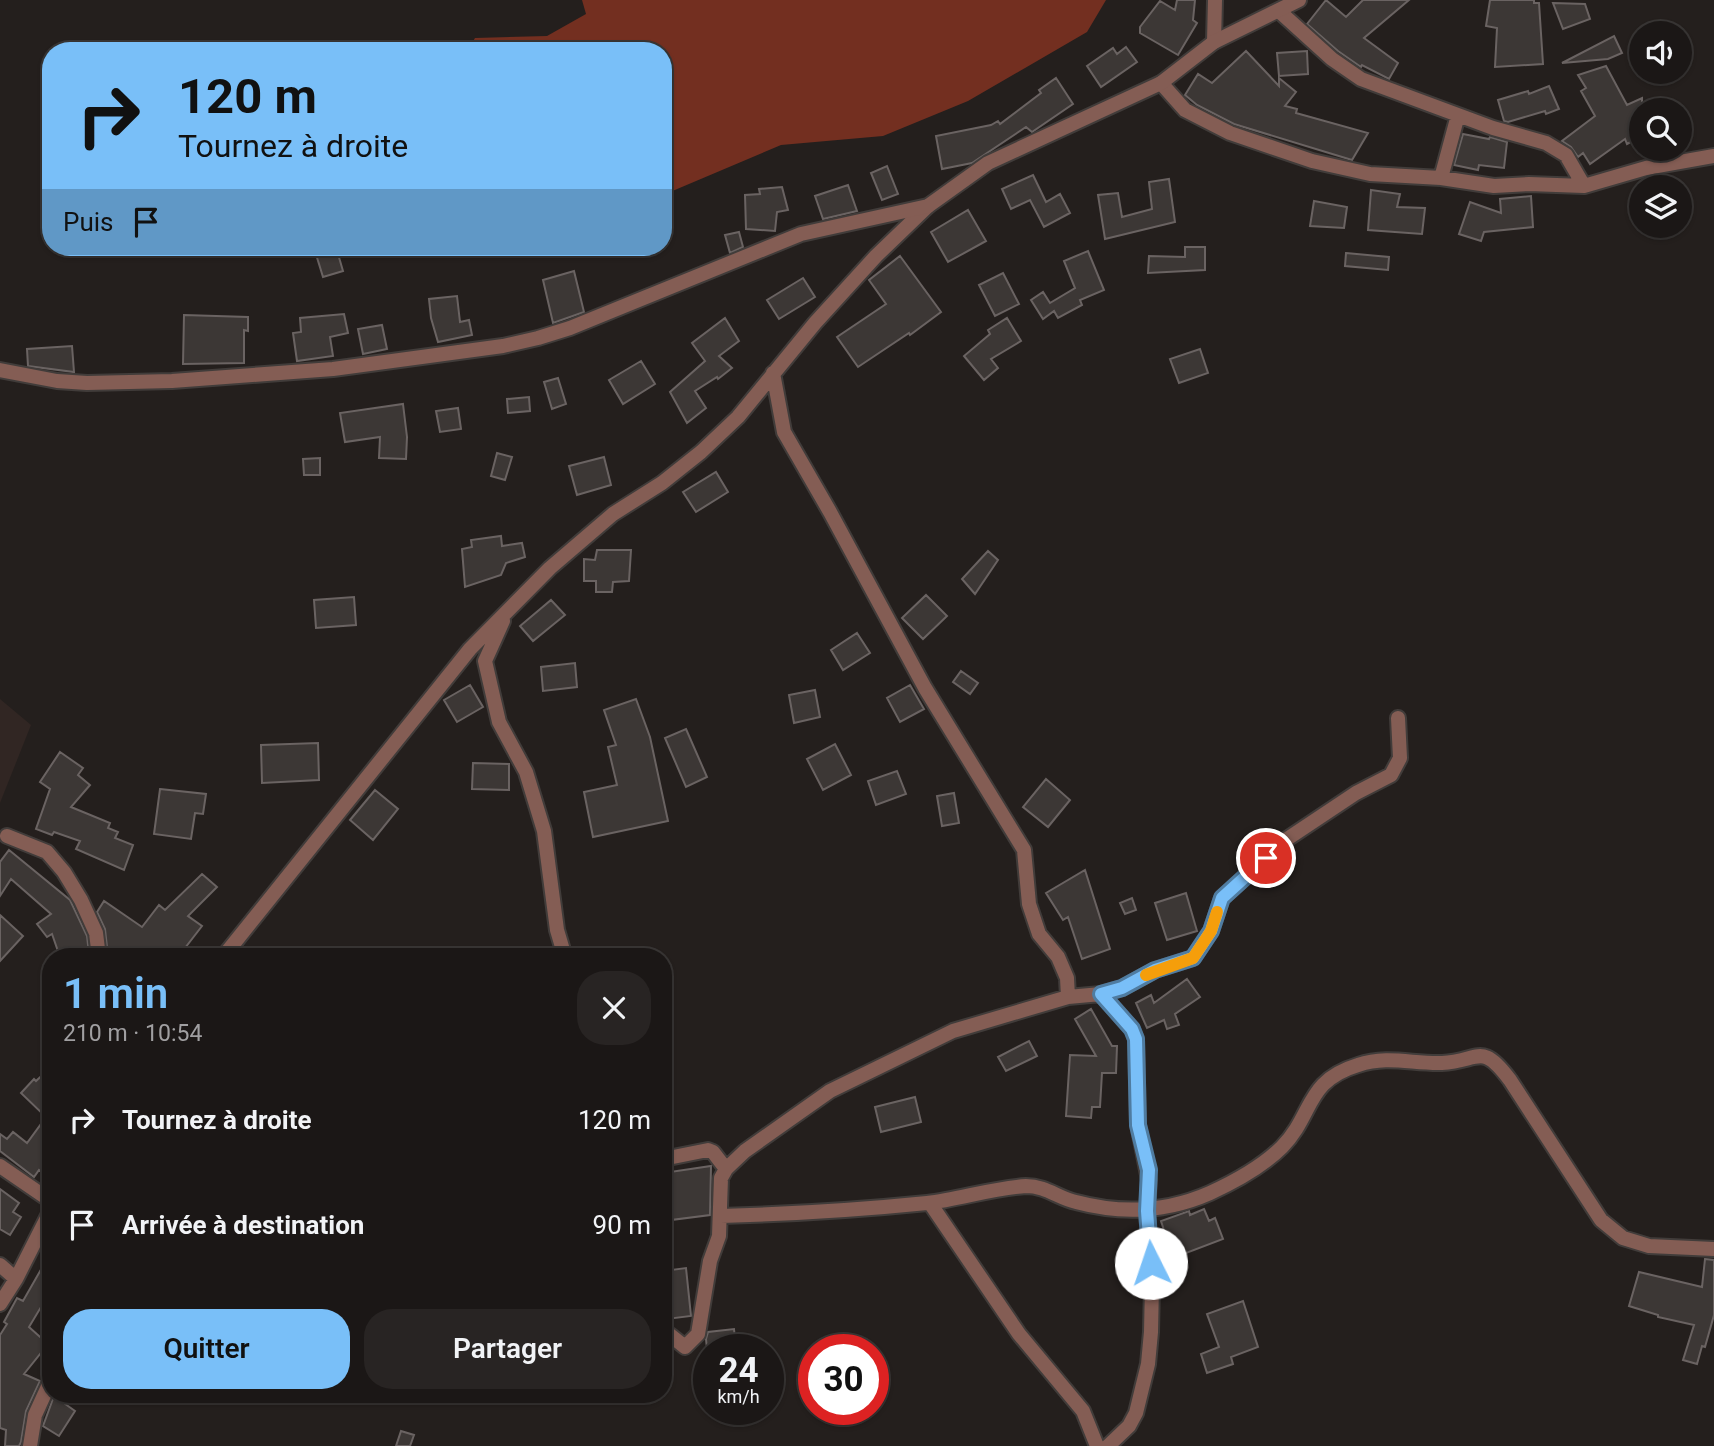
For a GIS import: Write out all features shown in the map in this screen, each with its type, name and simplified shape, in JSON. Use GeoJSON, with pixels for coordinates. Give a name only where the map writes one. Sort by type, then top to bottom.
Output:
{"type":"FeatureCollection","features":[{"type":"Feature","properties":{"kind":"street"},"geometry":{"type":"LineString","coordinates":[[1214,43],[1215,0]]}},
{"type":"Feature","properties":{"kind":"street"},"geometry":{"type":"LineString","coordinates":[[230,948],[470,649],[550,568],[613,514],[662,483],[701,452],[738,418],[773,373],[861,273],[928,206],[988,163],[1161,83],[1214,43],[1299,0]]}},
{"type":"Feature","properties":{"kind":"street"},"geometry":{"type":"LineString","coordinates":[[1279,11],[1345,70],[1361,79],[1458,115],[1546,143],[1566,155],[1584,186]]}},
{"type":"Feature","properties":{"kind":"street"},"geometry":{"type":"LineString","coordinates":[[1161,83],[1185,110],[1230,133],[1312,161],[1370,174],[1441,178],[1494,186],[1584,186],[1646,167],[1714,156]]}},
{"type":"Feature","properties":{"kind":"street"},"geometry":{"type":"LineString","coordinates":[[1441,178],[1458,115]]}},
{"type":"Feature","properties":{"kind":"street"},"geometry":{"type":"LineString","coordinates":[[0,370],[57,381],[87,383],[172,381],[333,369],[503,345],[570,328],[802,234],[928,206]]}},
{"type":"Feature","properties":{"kind":"street"},"geometry":{"type":"LineString","coordinates":[[773,373],[784,432],[925,688],[1024,850],[1030,904],[1039,934],[1058,957],[1066,978],[1068,996]]}},
{"type":"Feature","properties":{"kind":"street"},"geometry":{"type":"LineString","coordinates":[[508,610],[485,661],[499,722],[526,772],[544,831],[557,930],[562,948]]}},
{"type":"Feature","properties":{"kind":"street"},"geometry":{"type":"LineString","coordinates":[[672,1337],[685,1347],[698,1334],[721,1216],[721,1178],[726,1169],[745,1151],[847,1082],[953,1031],[1068,996],[1101,994],[1122,988],[1155,970],[1193,958],[1211,931],[1222,898],[1284,841],[1356,793],[1391,775],[1400,758],[1398,718]]}},
{"type":"Feature","properties":{"kind":"street"},"geometry":{"type":"LineString","coordinates":[[7,836],[47,852],[64,872],[96,933],[98,948]]}},
{"type":"Feature","properties":{"kind":"street"},"geometry":{"type":"LineString","coordinates":[[1101,994],[1132,1029],[1136,1039],[1138,1125],[1149,1180],[1147,1211],[1152,1286],[1148,1364],[1136,1413],[1129,1426],[1108,1446]]}},
{"type":"Feature","properties":{"kind":"street"},"geometry":{"type":"LineString","coordinates":[[721,1216],[821,1213],[930,1203],[1012,1187],[1031,1186],[1049,1190],[1073,1201],[1109,1209],[1147,1211],[1209,1193],[1250,1171],[1281,1148],[1318,1089],[1326,1080],[1343,1070],[1389,1059],[1425,1064],[1486,1056],[1497,1062],[1510,1080],[1601,1220],[1623,1238],[1648,1246],[1714,1249]]}},
{"type":"Feature","properties":{"kind":"street"},"geometry":{"type":"LineString","coordinates":[[672,1157],[708,1150],[713,1152],[726,1169]]}},
{"type":"Feature","properties":{"kind":"street"},"geometry":{"type":"LineString","coordinates":[[0,1166],[42,1195]]}},
{"type":"Feature","properties":{"kind":"street"},"geometry":{"type":"LineString","coordinates":[[930,1203],[1019,1334],[1083,1411],[1097,1446]]}},
{"type":"Feature","properties":{"kind":"street"},"geometry":{"type":"LineString","coordinates":[[0,1304],[42,1228]]}},
{"type":"Feature","properties":{"kind":"street"},"geometry":{"type":"LineString","coordinates":[[0,1265],[16,1279]]}},
{"type":"Feature","properties":{"kind":"street"},"geometry":{"type":"LineString","coordinates":[[30,1446],[35,1415],[42,1400]]}},
{"type":"Feature","properties":{"kind":"shaded area"},"geometry":{"type":"Polygon","coordinates":[[[582,0],[1106,0],[1087,32],[968,101],[883,136],[781,145],[672,191],[672,42],[473,42],[475,38],[547,36],[586,14],[582,0]]]}},
{"type":"Feature","properties":{"kind":"shaded area"},"geometry":{"type":"Polygon","coordinates":[[[0,699],[31,725],[0,803],[0,699]]]}},
{"type":"Feature","properties":{"kind":"building"},"geometry":{"type":"Polygon","coordinates":[[[1177,0],[1195,0],[1193,20],[1197,23],[1178,55],[1140,33],[1140,27],[1160,1],[1175,10],[1177,0]]]}},
{"type":"Feature","properties":{"kind":"building"},"geometry":{"type":"Polygon","coordinates":[[[1326,0],[1346,17],[1363,0],[1409,0],[1364,38],[1398,63],[1389,79],[1362,65],[1361,67],[1307,24],[1326,0]]]}},
{"type":"Feature","properties":{"kind":"building"},"geometry":{"type":"Polygon","coordinates":[[[1490,0],[1534,0],[1534,3],[1539,3],[1543,64],[1495,67],[1497,28],[1486,26],[1490,0]]]}},
{"type":"Feature","properties":{"kind":"building"},"geometry":{"type":"Polygon","coordinates":[[[1553,3],[1585,4],[1590,19],[1563,29],[1553,3]]]}},
{"type":"Feature","properties":{"kind":"building"},"geometry":{"type":"Polygon","coordinates":[[[1614,36],[1622,53],[1608,59],[1562,63],[1614,36]]]}},
{"type":"Feature","properties":{"kind":"building"},"geometry":{"type":"Polygon","coordinates":[[[1126,47],[1137,62],[1101,87],[1087,66],[1113,48],[1117,54],[1126,47]]]}},
{"type":"Feature","properties":{"kind":"building"},"geometry":{"type":"Polygon","coordinates":[[[1246,51],[1279,86],[1279,78],[1296,92],[1285,106],[1297,109],[1296,113],[1368,133],[1352,160],[1234,124],[1197,105],[1185,95],[1198,74],[1212,83],[1246,51]]]}},
{"type":"Feature","properties":{"kind":"building"},"geometry":{"type":"Polygon","coordinates":[[[1307,51],[1308,74],[1279,76],[1277,53],[1307,51]]]}},
{"type":"Feature","properties":{"kind":"building"},"geometry":{"type":"Polygon","coordinates":[[[1606,66],[1627,105],[1629,104],[1629,143],[1627,144],[1625,139],[1590,164],[1583,153],[1578,157],[1571,147],[1562,141],[1595,116],[1581,91],[1586,88],[1578,75],[1606,66]]]}},
{"type":"Feature","properties":{"kind":"building"},"geometry":{"type":"Polygon","coordinates":[[[1056,78],[1073,104],[1032,132],[1026,127],[972,163],[942,169],[936,136],[991,125],[998,121],[1000,124],[1056,78]]]}},
{"type":"Feature","properties":{"kind":"building"},"geometry":{"type":"Polygon","coordinates":[[[1549,86],[1559,109],[1546,114],[1545,111],[1504,121],[1498,100],[1528,91],[1529,94],[1549,86]]]}},
{"type":"Feature","properties":{"kind":"building"},"geometry":{"type":"Polygon","coordinates":[[[1463,134],[1507,142],[1504,168],[1479,165],[1478,170],[1454,165],[1463,134]]]}},
{"type":"Feature","properties":{"kind":"building"},"geometry":{"type":"Polygon","coordinates":[[[887,166],[898,194],[882,200],[871,173],[887,166]]]}},
{"type":"Feature","properties":{"kind":"building"},"geometry":{"type":"Polygon","coordinates":[[[1033,175],[1046,202],[1060,194],[1070,213],[1044,227],[1030,200],[1011,209],[1002,189],[1033,175]]]}},
{"type":"Feature","properties":{"kind":"building"},"geometry":{"type":"Polygon","coordinates":[[[1169,179],[1175,222],[1105,239],[1098,195],[1118,193],[1122,217],[1152,209],[1149,182],[1169,179]]]}},
{"type":"Feature","properties":{"kind":"building"},"geometry":{"type":"Polygon","coordinates":[[[848,185],[857,211],[823,219],[815,196],[848,185]]]}},
{"type":"Feature","properties":{"kind":"building"},"geometry":{"type":"Polygon","coordinates":[[[782,187],[788,210],[777,212],[775,231],[746,229],[745,195],[760,194],[759,189],[782,187]]]}},
{"type":"Feature","properties":{"kind":"building"},"geometry":{"type":"Polygon","coordinates":[[[1371,190],[1400,194],[1397,207],[1425,208],[1422,234],[1368,230],[1371,190]]]}},
{"type":"Feature","properties":{"kind":"building"},"geometry":{"type":"Polygon","coordinates":[[[1531,196],[1533,227],[1484,232],[1481,241],[1459,234],[1470,202],[1501,213],[1500,199],[1531,196]]]}},
{"type":"Feature","properties":{"kind":"building"},"geometry":{"type":"Polygon","coordinates":[[[1314,201],[1347,207],[1344,228],[1310,226],[1314,201]]]}},
{"type":"Feature","properties":{"kind":"building"},"geometry":{"type":"Polygon","coordinates":[[[968,210],[986,241],[948,262],[931,232],[968,210]]]}},
{"type":"Feature","properties":{"kind":"building"},"geometry":{"type":"Polygon","coordinates":[[[739,232],[743,247],[730,253],[725,235],[739,232]]]}},
{"type":"Feature","properties":{"kind":"building"},"geometry":{"type":"Polygon","coordinates":[[[1185,247],[1205,247],[1205,270],[1148,273],[1149,256],[1185,257],[1185,247]]]}},
{"type":"Feature","properties":{"kind":"building"},"geometry":{"type":"Polygon","coordinates":[[[1088,251],[1104,290],[1080,300],[1082,305],[1058,318],[1054,311],[1043,319],[1031,300],[1043,292],[1050,303],[1075,288],[1064,261],[1088,251]]]}},
{"type":"Feature","properties":{"kind":"building"},"geometry":{"type":"Polygon","coordinates":[[[1346,253],[1389,257],[1388,270],[1345,266],[1346,253]]]}},
{"type":"Feature","properties":{"kind":"building"},"geometry":{"type":"Polygon","coordinates":[[[317,256],[339,256],[343,271],[323,277],[317,256]]]}},
{"type":"Feature","properties":{"kind":"building"},"geometry":{"type":"Polygon","coordinates":[[[900,256],[941,312],[858,367],[837,337],[886,304],[869,280],[900,256]]]}},
{"type":"Feature","properties":{"kind":"building"},"geometry":{"type":"Polygon","coordinates":[[[574,271],[584,312],[553,323],[543,280],[574,271]]]}},
{"type":"Feature","properties":{"kind":"building"},"geometry":{"type":"Polygon","coordinates":[[[1003,273],[1019,304],[995,316],[979,285],[1003,273]]]}},
{"type":"Feature","properties":{"kind":"building"},"geometry":{"type":"Polygon","coordinates":[[[803,278],[815,297],[779,319],[767,300],[803,278]]]}},
{"type":"Feature","properties":{"kind":"building"},"geometry":{"type":"Polygon","coordinates":[[[457,296],[460,322],[469,320],[472,335],[438,342],[429,299],[457,296]]]}},
{"type":"Feature","properties":{"kind":"building"},"geometry":{"type":"Polygon","coordinates":[[[344,314],[348,333],[330,337],[333,356],[297,361],[293,333],[301,332],[300,318],[344,314]]]}},
{"type":"Feature","properties":{"kind":"building"},"geometry":{"type":"Polygon","coordinates":[[[184,315],[248,317],[248,331],[244,330],[244,363],[183,364],[184,315]]]}},
{"type":"Feature","properties":{"kind":"building"},"geometry":{"type":"Polygon","coordinates":[[[725,318],[739,341],[719,356],[732,368],[695,391],[706,408],[687,423],[670,392],[705,361],[692,343],[725,318]]]}},
{"type":"Feature","properties":{"kind":"building"},"geometry":{"type":"Polygon","coordinates":[[[1007,318],[1021,341],[991,359],[998,368],[984,380],[964,356],[990,334],[988,330],[1007,318]]]}},
{"type":"Feature","properties":{"kind":"building"},"geometry":{"type":"Polygon","coordinates":[[[382,325],[387,349],[363,354],[358,329],[382,325]]]}},
{"type":"Feature","properties":{"kind":"building"},"geometry":{"type":"Polygon","coordinates":[[[72,346],[74,372],[28,366],[27,349],[72,346]]]}},
{"type":"Feature","properties":{"kind":"building"},"geometry":{"type":"Polygon","coordinates":[[[1200,349],[1208,373],[1179,383],[1170,359],[1200,349]]]}},
{"type":"Feature","properties":{"kind":"building"},"geometry":{"type":"Polygon","coordinates":[[[641,361],[655,384],[623,404],[609,380],[641,361]]]}},
{"type":"Feature","properties":{"kind":"building"},"geometry":{"type":"Polygon","coordinates":[[[558,378],[566,404],[552,409],[544,382],[558,378]]]}},
{"type":"Feature","properties":{"kind":"building"},"geometry":{"type":"Polygon","coordinates":[[[529,397],[530,411],[508,413],[507,399],[529,397]]]}},
{"type":"Feature","properties":{"kind":"building"},"geometry":{"type":"Polygon","coordinates":[[[403,404],[407,437],[406,459],[379,458],[380,437],[345,442],[340,413],[403,404]]]}},
{"type":"Feature","properties":{"kind":"building"},"geometry":{"type":"Polygon","coordinates":[[[458,408],[461,429],[440,432],[436,411],[458,408]]]}},
{"type":"Feature","properties":{"kind":"building"},"geometry":{"type":"Polygon","coordinates":[[[497,453],[512,457],[505,480],[491,476],[497,453]]]}},
{"type":"Feature","properties":{"kind":"building"},"geometry":{"type":"Polygon","coordinates":[[[604,457],[611,485],[577,495],[569,466],[604,457]]]}},
{"type":"Feature","properties":{"kind":"building"},"geometry":{"type":"Polygon","coordinates":[[[320,458],[320,475],[304,475],[303,459],[320,458]]]}},
{"type":"Feature","properties":{"kind":"building"},"geometry":{"type":"Polygon","coordinates":[[[716,472],[728,492],[696,512],[683,492],[716,472]]]}},
{"type":"Feature","properties":{"kind":"building"},"geometry":{"type":"Polygon","coordinates":[[[501,536],[502,546],[522,543],[525,557],[506,563],[501,575],[465,587],[462,549],[472,547],[471,540],[501,536]]]}},
{"type":"Feature","properties":{"kind":"building"},"geometry":{"type":"Polygon","coordinates":[[[597,550],[631,550],[629,581],[613,582],[612,592],[596,592],[596,581],[584,581],[584,559],[595,560],[597,550]]]}},
{"type":"Feature","properties":{"kind":"building"},"geometry":{"type":"Polygon","coordinates":[[[988,551],[998,560],[975,594],[962,579],[988,551]]]}},
{"type":"Feature","properties":{"kind":"building"},"geometry":{"type":"Polygon","coordinates":[[[926,595],[947,616],[923,639],[902,618],[926,595]]]}},
{"type":"Feature","properties":{"kind":"building"},"geometry":{"type":"Polygon","coordinates":[[[354,597],[356,625],[316,628],[314,600],[354,597]]]}},
{"type":"Feature","properties":{"kind":"building"},"geometry":{"type":"Polygon","coordinates":[[[551,600],[565,615],[533,641],[520,626],[551,600]]]}},
{"type":"Feature","properties":{"kind":"building"},"geometry":{"type":"Polygon","coordinates":[[[857,633],[870,653],[843,670],[831,650],[857,633]]]}},
{"type":"Feature","properties":{"kind":"building"},"geometry":{"type":"Polygon","coordinates":[[[575,663],[577,687],[543,691],[541,667],[575,663]]]}},
{"type":"Feature","properties":{"kind":"building"},"geometry":{"type":"Polygon","coordinates":[[[961,671],[978,683],[970,694],[953,682],[961,671]]]}},
{"type":"Feature","properties":{"kind":"building"},"geometry":{"type":"Polygon","coordinates":[[[470,685],[483,707],[457,722],[444,700],[470,685]]]}},
{"type":"Feature","properties":{"kind":"building"},"geometry":{"type":"Polygon","coordinates":[[[910,685],[924,709],[900,722],[887,698],[910,685]]]}},
{"type":"Feature","properties":{"kind":"building"},"geometry":{"type":"Polygon","coordinates":[[[815,690],[820,717],[794,723],[789,695],[815,690]]]}},
{"type":"Feature","properties":{"kind":"building"},"geometry":{"type":"Polygon","coordinates":[[[636,699],[650,737],[668,821],[593,837],[584,792],[617,785],[608,747],[616,745],[604,710],[636,699]]]}},
{"type":"Feature","properties":{"kind":"building"},"geometry":{"type":"Polygon","coordinates":[[[686,729],[707,777],[686,787],[665,738],[686,729]]]}},
{"type":"Feature","properties":{"kind":"building"},"geometry":{"type":"Polygon","coordinates":[[[318,743],[319,780],[262,783],[261,745],[318,743]]]}},
{"type":"Feature","properties":{"kind":"building"},"geometry":{"type":"Polygon","coordinates":[[[835,744],[851,775],[823,790],[807,759],[835,744]]]}},
{"type":"Feature","properties":{"kind":"building"},"geometry":{"type":"Polygon","coordinates":[[[60,752],[83,768],[78,775],[90,785],[71,807],[110,823],[108,828],[118,832],[115,838],[133,845],[124,870],[76,849],[80,841],[36,829],[50,789],[40,782],[60,752]]]}},
{"type":"Feature","properties":{"kind":"building"},"geometry":{"type":"Polygon","coordinates":[[[473,763],[509,764],[509,790],[472,789],[473,763]]]}},
{"type":"Feature","properties":{"kind":"building"},"geometry":{"type":"Polygon","coordinates":[[[897,771],[906,794],[876,805],[868,781],[897,771]]]}},
{"type":"Feature","properties":{"kind":"building"},"geometry":{"type":"Polygon","coordinates":[[[1046,779],[1070,800],[1048,827],[1023,807],[1046,779]]]}},
{"type":"Feature","properties":{"kind":"building"},"geometry":{"type":"Polygon","coordinates":[[[160,789],[206,794],[203,814],[195,813],[191,839],[154,834],[160,789]]]}},
{"type":"Feature","properties":{"kind":"building"},"geometry":{"type":"Polygon","coordinates":[[[375,790],[398,809],[373,840],[350,820],[375,790]]]}},
{"type":"Feature","properties":{"kind":"building"},"geometry":{"type":"Polygon","coordinates":[[[954,793],[959,823],[942,826],[937,796],[954,793]]]}},
{"type":"Feature","properties":{"kind":"building"},"geometry":{"type":"Polygon","coordinates":[[[9,850],[70,900],[87,936],[88,948],[57,948],[52,934],[47,937],[37,924],[51,914],[11,879],[0,896],[0,862],[9,850]]]}},
{"type":"Feature","properties":{"kind":"building"},"geometry":{"type":"Polygon","coordinates":[[[1085,870],[1110,949],[1082,959],[1068,917],[1063,920],[1046,893],[1085,870]]]}},
{"type":"Feature","properties":{"kind":"building"},"geometry":{"type":"Polygon","coordinates":[[[202,874],[217,887],[188,916],[202,926],[185,948],[107,947],[105,929],[97,912],[104,901],[142,927],[159,905],[165,910],[202,874]]]}},
{"type":"Feature","properties":{"kind":"building"},"geometry":{"type":"Polygon","coordinates":[[[1186,893],[1197,931],[1167,940],[1155,903],[1186,893]]]}},
{"type":"Feature","properties":{"kind":"building"},"geometry":{"type":"Polygon","coordinates":[[[1132,898],[1136,910],[1125,914],[1120,903],[1132,898]]]}},
{"type":"Feature","properties":{"kind":"building"},"geometry":{"type":"Polygon","coordinates":[[[0,915],[23,936],[0,961],[0,915]]]}},
{"type":"Feature","properties":{"kind":"building"},"geometry":{"type":"Polygon","coordinates":[[[1187,979],[1200,997],[1175,1014],[1179,1025],[1167,1029],[1164,1020],[1147,1028],[1136,1003],[1151,995],[1154,1003],[1187,979]]]}},
{"type":"Feature","properties":{"kind":"building"},"geometry":{"type":"Polygon","coordinates":[[[1091,1009],[1112,1046],[1117,1046],[1116,1073],[1102,1073],[1100,1107],[1092,1107],[1091,1118],[1066,1116],[1070,1055],[1096,1056],[1075,1019],[1091,1009]]]}},
{"type":"Feature","properties":{"kind":"building"},"geometry":{"type":"Polygon","coordinates":[[[1029,1041],[1037,1056],[1006,1071],[998,1057],[1029,1041]]]}},
{"type":"Feature","properties":{"kind":"building"},"geometry":{"type":"Polygon","coordinates":[[[42,1075],[42,1113],[21,1093],[34,1079],[36,1081],[42,1075]]]}},
{"type":"Feature","properties":{"kind":"building"},"geometry":{"type":"Polygon","coordinates":[[[915,1097],[921,1122],[881,1132],[875,1107],[915,1097]]]}},
{"type":"Feature","properties":{"kind":"building"},"geometry":{"type":"Polygon","coordinates":[[[42,1122],[42,1172],[39,1170],[34,1177],[0,1151],[0,1134],[7,1139],[13,1132],[27,1143],[42,1122]]]}},
{"type":"Feature","properties":{"kind":"building"},"geometry":{"type":"Polygon","coordinates":[[[711,1166],[710,1215],[672,1220],[672,1172],[711,1166]]]}},
{"type":"Feature","properties":{"kind":"building"},"geometry":{"type":"Polygon","coordinates":[[[0,1189],[19,1203],[13,1212],[21,1217],[10,1235],[0,1229],[0,1189]]]}},
{"type":"Feature","properties":{"kind":"building"},"geometry":{"type":"Polygon","coordinates":[[[1204,1209],[1209,1221],[1215,1218],[1223,1239],[1173,1258],[1161,1221],[1189,1211],[1190,1215],[1204,1209]]]}},
{"type":"Feature","properties":{"kind":"building"},"geometry":{"type":"Polygon","coordinates":[[[1705,1259],[1714,1260],[1714,1315],[1697,1364],[1683,1360],[1694,1325],[1658,1317],[1629,1306],[1639,1272],[1702,1287],[1705,1259]]]}},
{"type":"Feature","properties":{"kind":"building"},"geometry":{"type":"Polygon","coordinates":[[[42,1268],[42,1308],[29,1327],[42,1339],[42,1352],[24,1374],[40,1381],[26,1411],[19,1446],[5,1446],[6,1430],[0,1428],[0,1335],[17,1298],[23,1301],[42,1268]]]}},
{"type":"Feature","properties":{"kind":"building"},"geometry":{"type":"Polygon","coordinates":[[[686,1268],[691,1316],[672,1318],[672,1270],[686,1268]]]}},
{"type":"Feature","properties":{"kind":"building"},"geometry":{"type":"Polygon","coordinates":[[[1243,1301],[1258,1347],[1231,1357],[1233,1364],[1207,1373],[1201,1354],[1219,1347],[1207,1314],[1243,1301]]]}},
{"type":"Feature","properties":{"kind":"building"},"geometry":{"type":"Polygon","coordinates":[[[734,1329],[734,1334],[707,1334],[734,1329]]]}},
{"type":"Feature","properties":{"kind":"building"},"geometry":{"type":"Polygon","coordinates":[[[51,1403],[64,1403],[75,1411],[59,1436],[43,1426],[51,1403]]]}},
{"type":"Feature","properties":{"kind":"building"},"geometry":{"type":"Polygon","coordinates":[[[401,1431],[414,1435],[410,1446],[396,1446],[401,1431]]]}},
{"type":"Feature","properties":{"kind":"slow traffic"},"geometry":{"type":"LineString","coordinates":[[1146,975],[1193,958],[1211,931],[1217,912]]}},
{"type":"Feature","properties":{"kind":"route"},"geometry":{"type":"LineString","coordinates":[[1151,1263],[1147,1211],[1149,1170],[1138,1125],[1136,1039],[1132,1029],[1101,994],[1122,988],[1155,970],[1193,958],[1211,931],[1222,898],[1266,858]]}}]}
